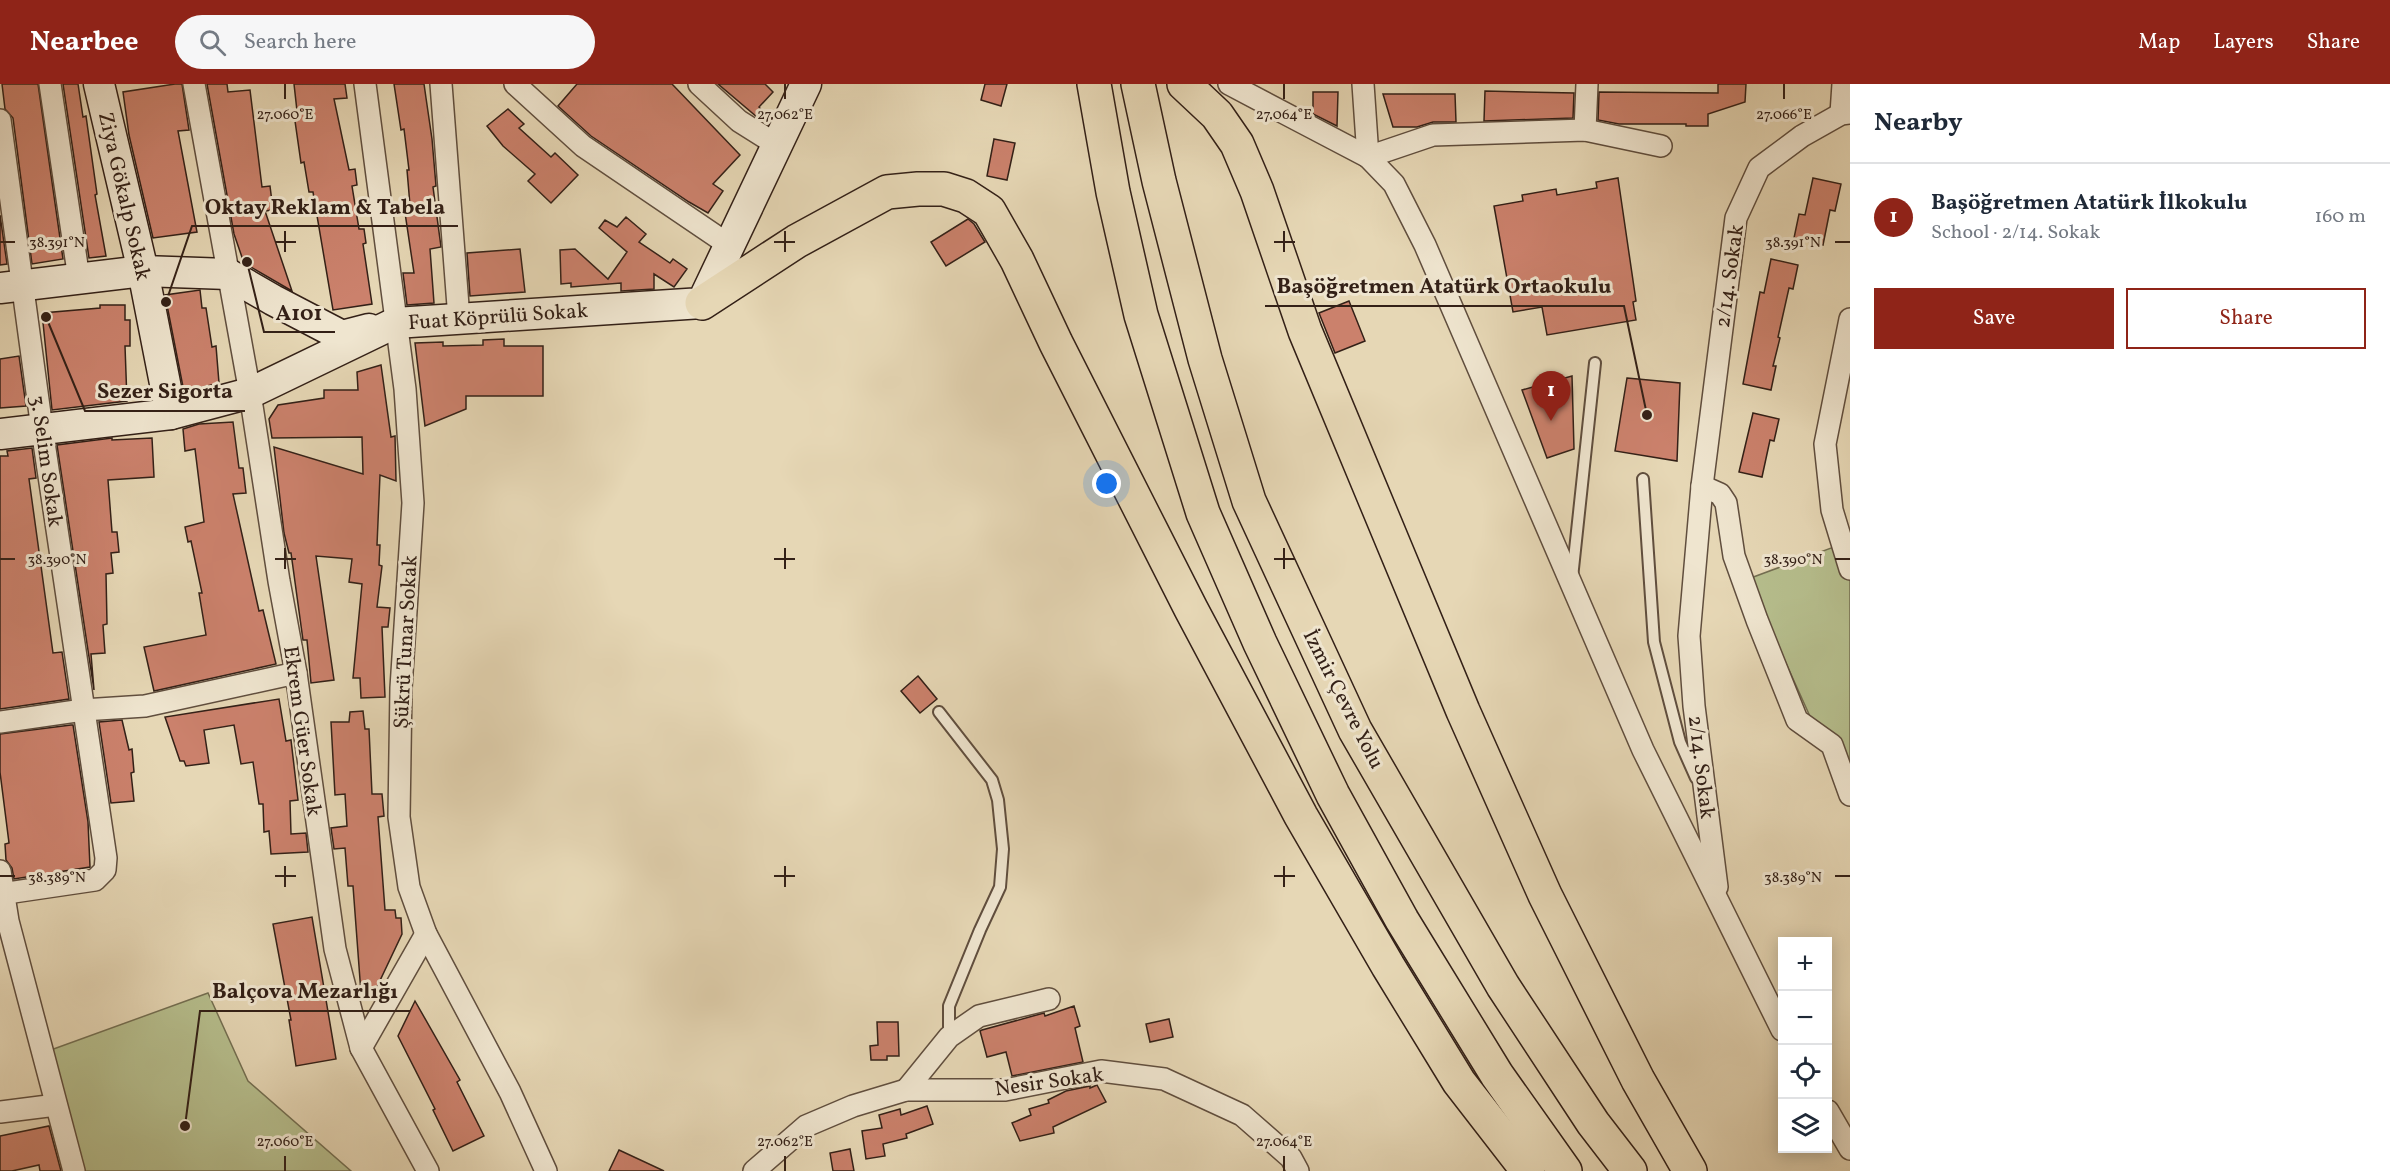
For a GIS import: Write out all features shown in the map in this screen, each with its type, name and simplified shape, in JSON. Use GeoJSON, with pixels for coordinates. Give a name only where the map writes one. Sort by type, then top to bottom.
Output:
{"type":"FeatureCollection","features":[{"type":"Feature","properties":{"kind":"highway"},"geometry":{"type":"LineString","coordinates":[[1094,84],[1113,192],[1141,315],[1203,513],[1260,643],[1333,795],[1402,920],[1497,1075],[1565,1171]]}},
{"type":"Feature","properties":{"kind":"highway","name":"İzmir Çevre Yolu"},"geometry":{"type":"LineString","coordinates":[[1138,84],[1159,181],[1204,359],[1249,501],[1355,730],[1503,986],[1593,1123],[1630,1171]]}},
{"type":"Feature","properties":{"kind":"highway"},"geometry":{"type":"LineString","coordinates":[[1165,84],[1193,93],[1217,115],[1241,153],[1257,191],[1305,331],[1434,636],[1463,711],[1545,895],[1638,1080],[1690,1171]]}},
{"type":"Feature","properties":{"kind":"highway"},"geometry":{"type":"LineString","coordinates":[[702,303],[797,241],[887,192],[944,189],[966,196],[989,211],[1017,260],[1056,343],[1180,588],[1301,816],[1388,966],[1459,1082],[1528,1171]]}},
{"type":"Feature","properties":{"kind":"main road","name":"Ziya Gökalp Sokak"},"geometry":{"type":"LineString","coordinates":[[99,84],[143,271],[171,414]]}},
{"type":"Feature","properties":{"kind":"main road"},"geometry":{"type":"LineString","coordinates":[[702,303],[806,84]]}},
{"type":"Feature","properties":{"kind":"main road"},"geometry":{"type":"LineString","coordinates":[[11,287],[143,271],[228,274],[342,336],[395,323]]}},
{"type":"Feature","properties":{"kind":"main road","name":"Fuat Köprülü Sokak"},"geometry":{"type":"LineString","coordinates":[[0,434],[171,414],[250,393],[395,323],[702,303]]}},
{"type":"Feature","properties":{"kind":"street"},"geometry":{"type":"LineString","coordinates":[[50,84],[79,279]]}},
{"type":"Feature","properties":{"kind":"street","name":"Ekrem Güer Sokak"},"geometry":{"type":"LineString","coordinates":[[194,84],[250,393],[296,674],[335,949],[361,1048],[428,1171]]}},
{"type":"Feature","properties":{"kind":"street","name":"Şükrü Tunar Sokak"},"geometry":{"type":"LineString","coordinates":[[365,84],[405,389],[413,503],[401,688],[399,817],[409,887],[426,934],[510,1092],[546,1171]]}},
{"type":"Feature","properties":{"kind":"street"},"geometry":{"type":"LineString","coordinates":[[441,84],[459,319]]}},
{"type":"Feature","properties":{"kind":"street"},"geometry":{"type":"LineString","coordinates":[[515,84],[583,146],[729,245]]}},
{"type":"Feature","properties":{"kind":"street"},"geometry":{"type":"LineString","coordinates":[[699,84],[739,121],[777,145]]}},
{"type":"Feature","properties":{"kind":"street"},"geometry":{"type":"LineString","coordinates":[[1229,84],[1368,158],[1394,184],[1425,245],[1643,750],[1778,1022]]}},
{"type":"Feature","properties":{"kind":"street"},"geometry":{"type":"LineString","coordinates":[[1363,84],[1368,158]]}},
{"type":"Feature","properties":{"kind":"street"},"geometry":{"type":"LineString","coordinates":[[1585,130],[1587,84]]}},
{"type":"Feature","properties":{"kind":"street"},"geometry":{"type":"LineString","coordinates":[[1843,84],[1845,113]]}},
{"type":"Feature","properties":{"kind":"street","name":"2/14. Sokak"},"geometry":{"type":"LineString","coordinates":[[1720,905],[1689,663],[1689,636],[1702,486],[1736,218],[1759,168],[1802,136],[1845,113]]}},
{"type":"Feature","properties":{"kind":"street","name":"3. Selim Sokak"},"geometry":{"type":"LineString","coordinates":[[0,120],[11,287],[42,429],[106,858],[105,870],[95,880],[1,894]]}},
{"type":"Feature","properties":{"kind":"street"},"geometry":{"type":"LineString","coordinates":[[1368,158],[1433,135],[1585,130],[1661,146]]}},
{"type":"Feature","properties":{"kind":"street"},"geometry":{"type":"LineString","coordinates":[[1850,319],[1825,444],[1832,510],[1850,569]]}},
{"type":"Feature","properties":{"kind":"street"},"geometry":{"type":"LineString","coordinates":[[1702,486],[1720,494],[1726,503],[1734,556],[1797,720],[1832,745],[1850,795]]}},
{"type":"Feature","properties":{"kind":"street"},"geometry":{"type":"LineString","coordinates":[[0,722],[83,710],[145,706],[296,674]]}},
{"type":"Feature","properties":{"kind":"street"},"geometry":{"type":"LineString","coordinates":[[0,871],[1,894],[74,1171]]}},
{"type":"Feature","properties":{"kind":"street"},"geometry":{"type":"LineString","coordinates":[[361,1048],[426,934]]}},
{"type":"Feature","properties":{"kind":"street"},"geometry":{"type":"LineString","coordinates":[[906,1090],[949,1037],[979,1016],[1049,999]]}},
{"type":"Feature","properties":{"kind":"street","name":"Nesir Sokak"},"geometry":{"type":"LineString","coordinates":[[754,1171],[806,1126],[853,1106],[906,1090],[1005,1090],[1101,1071],[1164,1079],[1242,1115],[1291,1158],[1298,1171]]}},
{"type":"Feature","properties":{"kind":"street"},"geometry":{"type":"LineString","coordinates":[[0,1112],[56,1105]]}},
{"type":"Feature","properties":{"kind":"street"},"geometry":{"type":"LineString","coordinates":[[1832,1119],[1850,1149]]}},
{"type":"Feature","properties":{"kind":"lane"},"geometry":{"type":"LineString","coordinates":[[1572,583],[1595,363]]}},
{"type":"Feature","properties":{"kind":"lane"},"geometry":{"type":"LineString","coordinates":[[1643,479],[1654,642],[1680,742],[1706,801]]}},
{"type":"Feature","properties":{"kind":"lane"},"geometry":{"type":"LineString","coordinates":[[939,712],[992,780],[998,800],[1003,849],[1000,887],[949,1006],[949,1037]]}},
{"type":"Feature","properties":{"kind":"green space"},"geometry":{"type":"Polygon","coordinates":[[[1850,541],[1850,805],[1748,579],[1850,541]]]}},
{"type":"Feature","properties":{"kind":"green space"},"geometry":{"type":"Polygon","coordinates":[[[208,993],[248,1081],[351,1171],[85,1171],[48,1051],[208,993]]]}},
{"type":"Feature","properties":{"kind":"building"},"geometry":{"type":"Polygon","coordinates":[[[2,84],[38,84],[63,259],[32,264],[13,118],[5,109],[2,84]]]}},
{"type":"Feature","properties":{"kind":"building"},"geometry":{"type":"Polygon","coordinates":[[[63,84],[78,84],[83,117],[86,116],[97,194],[95,195],[106,256],[89,258],[63,84]]]}},
{"type":"Feature","properties":{"kind":"building"},"geometry":{"type":"Polygon","coordinates":[[[182,84],[189,130],[178,131],[197,232],[153,238],[129,135],[123,92],[182,84]]]}},
{"type":"Feature","properties":{"kind":"building"},"geometry":{"type":"Polygon","coordinates":[[[207,84],[227,84],[228,92],[250,90],[262,187],[270,186],[273,210],[265,211],[292,291],[244,263],[234,234],[207,84]]]}},
{"type":"Feature","properties":{"kind":"building"},"geometry":{"type":"Polygon","coordinates":[[[294,84],[345,84],[347,98],[334,99],[349,170],[355,169],[357,185],[352,186],[359,229],[364,229],[366,243],[363,244],[372,304],[333,310],[313,192],[309,192],[304,162],[301,163],[295,121],[298,120],[294,84]]]}},
{"type":"Feature","properties":{"kind":"building"},"geometry":{"type":"Polygon","coordinates":[[[394,84],[424,84],[432,139],[436,186],[433,187],[441,247],[430,249],[434,303],[407,305],[403,273],[414,273],[404,206],[410,205],[407,170],[409,170],[404,129],[401,130],[394,84]]]}},
{"type":"Feature","properties":{"kind":"building"},"geometry":{"type":"Polygon","coordinates":[[[577,84],[672,84],[740,155],[713,184],[723,191],[708,213],[591,136],[558,106],[577,84]]]}},
{"type":"Feature","properties":{"kind":"building"},"geometry":{"type":"Polygon","coordinates":[[[718,84],[765,84],[773,92],[759,107],[763,112],[757,117],[718,84]]]}},
{"type":"Feature","properties":{"kind":"building"},"geometry":{"type":"Polygon","coordinates":[[[985,84],[1007,84],[1001,106],[981,100],[985,84]]]}},
{"type":"Feature","properties":{"kind":"building"},"geometry":{"type":"Polygon","coordinates":[[[1718,84],[1746,84],[1745,102],[1708,114],[1708,126],[1619,124],[1598,120],[1599,92],[1718,93],[1718,84]]]}},
{"type":"Feature","properties":{"kind":"building"},"geometry":{"type":"Polygon","coordinates":[[[1485,91],[1574,93],[1573,118],[1484,121],[1485,91]]]}},
{"type":"Feature","properties":{"kind":"building"},"geometry":{"type":"Polygon","coordinates":[[[1313,92],[1338,92],[1337,126],[1313,114],[1313,92]]]}},
{"type":"Feature","properties":{"kind":"building"},"geometry":{"type":"Polygon","coordinates":[[[1383,94],[1455,94],[1456,122],[1433,122],[1417,127],[1393,127],[1383,94]]]}},
{"type":"Feature","properties":{"kind":"building"},"geometry":{"type":"Polygon","coordinates":[[[508,109],[524,124],[519,128],[551,157],[555,153],[578,175],[551,203],[528,181],[535,174],[503,146],[487,126],[508,109]]]}},
{"type":"Feature","properties":{"kind":"building"},"geometry":{"type":"Polygon","coordinates":[[[994,139],[1015,143],[1007,180],[987,176],[994,139]]]}},
{"type":"Feature","properties":{"kind":"building"},"geometry":{"type":"Polygon","coordinates":[[[1618,178],[1636,301],[1633,302],[1636,320],[1547,335],[1542,307],[1513,312],[1494,206],[1523,201],[1522,195],[1556,189],[1557,195],[1597,188],[1596,182],[1618,178]]]}},
{"type":"Feature","properties":{"kind":"building"},"geometry":{"type":"Polygon","coordinates":[[[1813,178],[1841,184],[1835,211],[1830,210],[1823,245],[1794,238],[1799,214],[1805,215],[1813,178]]]}},
{"type":"Feature","properties":{"kind":"building"},"geometry":{"type":"Polygon","coordinates":[[[0,215],[7,264],[0,265],[0,215]]]}},
{"type":"Feature","properties":{"kind":"building"},"geometry":{"type":"Polygon","coordinates":[[[626,217],[646,234],[639,242],[670,263],[673,259],[687,269],[674,287],[654,274],[654,289],[621,291],[621,283],[571,287],[571,283],[561,284],[560,250],[575,249],[608,279],[627,252],[599,228],[605,220],[617,227],[626,217]]]}},
{"type":"Feature","properties":{"kind":"building"},"geometry":{"type":"Polygon","coordinates":[[[968,219],[974,224],[985,242],[946,266],[931,242],[968,219]]]}},
{"type":"Feature","properties":{"kind":"building"},"geometry":{"type":"Polygon","coordinates":[[[520,249],[525,292],[470,296],[467,253],[520,249]]]}},
{"type":"Feature","properties":{"kind":"building"},"geometry":{"type":"Polygon","coordinates":[[[1771,259],[1798,265],[1793,289],[1789,288],[1778,337],[1780,338],[1773,366],[1776,366],[1771,390],[1743,384],[1760,292],[1764,293],[1771,259]]]}},
{"type":"Feature","properties":{"kind":"building"},"geometry":{"type":"Polygon","coordinates":[[[200,290],[202,308],[206,308],[212,347],[216,346],[219,383],[184,392],[165,295],[200,290]]]}},
{"type":"Feature","properties":{"kind":"building"},"geometry":{"type":"Polygon","coordinates":[[[1349,301],[1365,341],[1335,353],[1319,313],[1349,301]]]}},
{"type":"Feature","properties":{"kind":"building"},"geometry":{"type":"Polygon","coordinates":[[[100,305],[125,305],[125,320],[130,320],[130,346],[125,346],[127,401],[52,410],[42,313],[100,308],[100,305]]]}},
{"type":"Feature","properties":{"kind":"building"},"geometry":{"type":"Polygon","coordinates":[[[504,339],[504,346],[543,346],[543,396],[466,396],[466,409],[425,426],[415,343],[443,342],[443,346],[483,345],[483,340],[504,339]]]}},
{"type":"Feature","properties":{"kind":"building"},"geometry":{"type":"Polygon","coordinates":[[[19,356],[26,406],[0,408],[0,359],[19,356]]]}},
{"type":"Feature","properties":{"kind":"building"},"geometry":{"type":"Polygon","coordinates":[[[381,365],[391,437],[395,436],[396,481],[380,475],[377,545],[380,545],[379,565],[382,566],[377,607],[390,608],[388,627],[382,627],[385,697],[361,698],[360,678],[353,678],[362,584],[349,582],[352,559],[316,556],[334,680],[311,683],[307,640],[303,640],[291,553],[289,553],[284,533],[274,447],[363,474],[362,437],[272,438],[269,419],[278,405],[324,398],[324,390],[358,390],[357,372],[381,365]]]}},
{"type":"Feature","properties":{"kind":"building"},"geometry":{"type":"Polygon","coordinates":[[[1572,376],[1574,449],[1547,458],[1522,390],[1572,376]]]}},
{"type":"Feature","properties":{"kind":"building"},"geometry":{"type":"Polygon","coordinates":[[[1627,378],[1680,383],[1677,461],[1615,451],[1627,378]]]}},
{"type":"Feature","properties":{"kind":"building"},"geometry":{"type":"Polygon","coordinates":[[[1753,413],[1779,419],[1774,441],[1770,440],[1762,477],[1739,472],[1753,413]]]}},
{"type":"Feature","properties":{"kind":"building"},"geometry":{"type":"Polygon","coordinates":[[[233,422],[239,468],[243,468],[246,493],[233,494],[259,611],[263,610],[276,664],[154,691],[144,647],[206,635],[199,593],[202,593],[191,541],[188,542],[185,527],[204,522],[195,449],[185,451],[183,429],[199,424],[233,422]]]}},
{"type":"Feature","properties":{"kind":"building"},"geometry":{"type":"Polygon","coordinates":[[[112,438],[112,440],[152,438],[154,477],[108,480],[112,532],[117,532],[119,552],[111,553],[113,573],[106,574],[107,624],[103,625],[105,653],[91,654],[94,690],[57,445],[112,438]]]}},
{"type":"Feature","properties":{"kind":"building"},"geometry":{"type":"Polygon","coordinates":[[[32,448],[36,478],[29,479],[53,653],[62,652],[69,699],[0,709],[0,456],[8,456],[7,451],[32,448]]]}},
{"type":"Feature","properties":{"kind":"building"},"geometry":{"type":"Polygon","coordinates":[[[918,676],[937,699],[920,713],[901,691],[918,676]]]}},
{"type":"Feature","properties":{"kind":"building"},"geometry":{"type":"Polygon","coordinates":[[[279,699],[286,741],[291,740],[298,800],[290,801],[291,834],[306,833],[308,852],[271,854],[269,831],[264,832],[263,804],[259,804],[253,762],[241,764],[234,725],[204,730],[209,763],[186,766],[184,761],[180,761],[165,717],[279,699]]]}},
{"type":"Feature","properties":{"kind":"building"},"geometry":{"type":"Polygon","coordinates":[[[363,711],[365,729],[369,729],[372,794],[382,794],[384,816],[378,817],[385,910],[395,910],[396,918],[401,918],[402,934],[375,991],[361,993],[353,886],[348,886],[345,848],[334,849],[331,828],[347,826],[345,794],[335,795],[331,722],[349,722],[350,712],[363,711]]]}},
{"type":"Feature","properties":{"kind":"building"},"geometry":{"type":"Polygon","coordinates":[[[122,720],[129,750],[132,749],[134,772],[131,773],[134,801],[111,803],[99,722],[122,720]]]}},
{"type":"Feature","properties":{"kind":"building"},"geometry":{"type":"Polygon","coordinates":[[[73,725],[88,822],[90,867],[14,879],[12,868],[6,860],[5,844],[9,843],[0,772],[0,734],[73,725]]]}},
{"type":"Feature","properties":{"kind":"building"},"geometry":{"type":"Polygon","coordinates":[[[312,917],[336,1059],[296,1066],[289,1020],[291,1020],[273,924],[312,917]]]}},
{"type":"Feature","properties":{"kind":"building"},"geometry":{"type":"Polygon","coordinates":[[[415,1001],[460,1080],[457,1082],[484,1136],[453,1151],[433,1110],[435,1109],[398,1036],[415,1001]]]}},
{"type":"Feature","properties":{"kind":"building"},"geometry":{"type":"Polygon","coordinates":[[[1074,1006],[1080,1026],[1075,1028],[1083,1062],[1012,1076],[1006,1052],[987,1057],[980,1031],[1044,1013],[1045,1016],[1074,1006]]]}},
{"type":"Feature","properties":{"kind":"building"},"geometry":{"type":"Polygon","coordinates":[[[1169,1019],[1173,1037],[1150,1042],[1146,1024],[1169,1019]]]}},
{"type":"Feature","properties":{"kind":"building"},"geometry":{"type":"Polygon","coordinates":[[[877,1022],[898,1022],[899,1056],[887,1056],[887,1060],[871,1060],[870,1046],[878,1045],[877,1022]]]}},
{"type":"Feature","properties":{"kind":"building"},"geometry":{"type":"Polygon","coordinates":[[[1097,1085],[1106,1102],[1053,1127],[1054,1133],[1020,1141],[1012,1123],[1031,1115],[1029,1109],[1049,1103],[1048,1100],[1066,1091],[1097,1085]]]}},
{"type":"Feature","properties":{"kind":"building"},"geometry":{"type":"Polygon","coordinates":[[[927,1106],[933,1124],[906,1134],[907,1138],[883,1144],[885,1156],[866,1159],[862,1131],[882,1128],[879,1115],[900,1109],[901,1115],[927,1106]]]}},
{"type":"Feature","properties":{"kind":"building"},"geometry":{"type":"Polygon","coordinates":[[[49,1126],[61,1171],[40,1171],[39,1165],[12,1171],[0,1171],[0,1136],[49,1126]]]}},
{"type":"Feature","properties":{"kind":"building"},"geometry":{"type":"Polygon","coordinates":[[[850,1149],[854,1171],[833,1171],[830,1153],[850,1149]]]}},
{"type":"Feature","properties":{"kind":"building"},"geometry":{"type":"Polygon","coordinates":[[[619,1150],[664,1171],[609,1171],[619,1150]]]}},
{"type":"Feature","properties":{"kind":"place","name":"A101"},"geometry":{"type":"Point","coordinates":[247,262]}},
{"type":"Feature","properties":{"kind":"place","name":"Oktay Reklam & Tabela"},"geometry":{"type":"Point","coordinates":[166,302]}},
{"type":"Feature","properties":{"kind":"place","name":"Sezer Sigorta"},"geometry":{"type":"Point","coordinates":[46,317]}},
{"type":"Feature","properties":{"kind":"place","name":"Başöğretmen Atatürk Ortaokulu"},"geometry":{"type":"Point","coordinates":[1647,415]}},
{"type":"Feature","properties":{"kind":"place","name":"Başöğretmen Atatürk İlkokulu"},"geometry":{"type":"Point","coordinates":[1551,421]}},
{"type":"Feature","properties":{"kind":"place","name":"Balçova Mezarlığı"},"geometry":{"type":"Point","coordinates":[185,1126]}}]}
